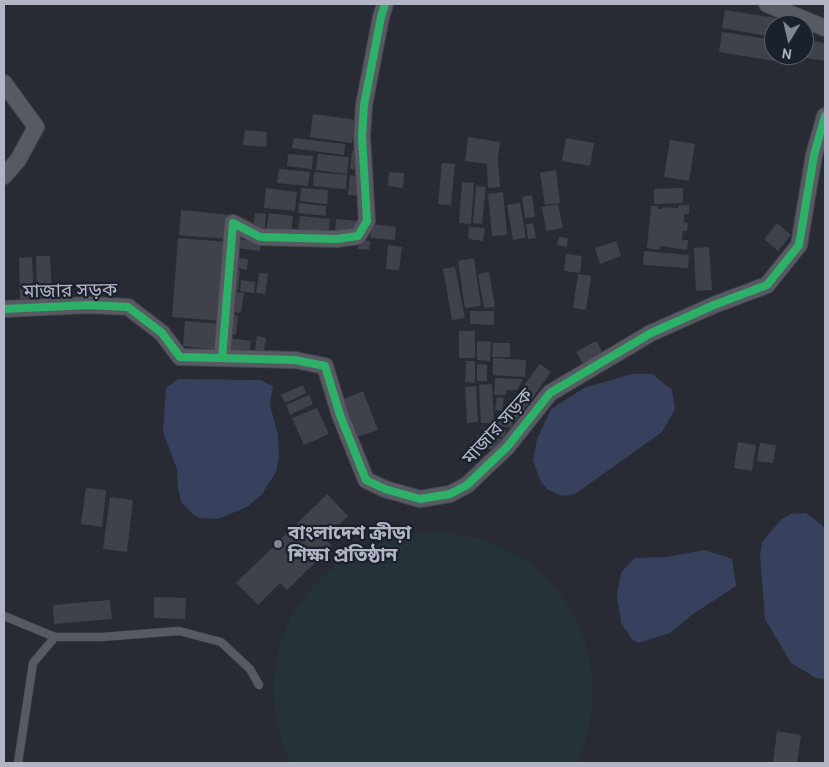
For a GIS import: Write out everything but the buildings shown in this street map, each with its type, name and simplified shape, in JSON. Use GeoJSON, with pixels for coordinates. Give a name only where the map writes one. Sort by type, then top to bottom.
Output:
{"type":"FeatureCollection","features":[{"type":"Feature","properties":{"kind":"street"},"geometry":{"type":"LineString","coordinates":[[222,358],[233,223],[260,238],[336,239],[358,236],[367,221],[362,136],[364,105],[385,4]]}},
{"type":"Feature","properties":{"kind":"street"},"geometry":{"type":"LineString","coordinates":[[767,4],[825,28]]}},
{"type":"Feature","properties":{"kind":"street"},"geometry":{"type":"LineString","coordinates":[[4,83],[36,127],[18,160],[4,176]]}},
{"type":"Feature","properties":{"kind":"street","name":"মাজার সড়ক"},"geometry":{"type":"LineString","coordinates":[[4,309],[89,305],[128,307],[162,333],[180,357],[295,360],[326,366],[340,415],[366,480],[384,489],[420,499],[450,494],[467,484],[507,447],[550,393],[651,333],[767,284],[800,245],[814,155],[825,116]]}},
{"type":"Feature","properties":{"kind":"lane"},"geometry":{"type":"LineString","coordinates":[[4,616],[55,637],[101,637],[179,631],[221,642],[250,668],[260,685]]}},
{"type":"Feature","properties":{"kind":"lane"},"geometry":{"type":"LineString","coordinates":[[18,763],[33,663],[55,637]]}},
{"type":"Feature","properties":{"kind":"shaded area"},"geometry":{"type":"Polygon","coordinates":[[[435,532],[491,543],[522,559],[548,580],[568,605],[582,634],[591,665],[593,698],[588,731],[577,763],[290,763],[277,721],[274,680],[281,641],[297,607],[321,578],[353,555],[391,539],[435,532]]]}},
{"type":"Feature","properties":{"kind":"water"},"geometry":{"type":"Polygon","coordinates":[[[632,374],[652,374],[672,390],[675,409],[662,432],[575,494],[562,496],[547,489],[540,480],[533,460],[537,439],[551,409],[584,388],[632,374]]]}},
{"type":"Feature","properties":{"kind":"water"},"geometry":{"type":"Polygon","coordinates":[[[178,379],[261,380],[273,386],[270,405],[278,435],[279,456],[276,472],[262,494],[247,507],[218,519],[200,518],[181,502],[177,469],[163,432],[166,388],[178,379]]]}},
{"type":"Feature","properties":{"kind":"water"},"geometry":{"type":"Polygon","coordinates":[[[806,513],[822,525],[825,530],[825,679],[816,678],[791,663],[765,619],[760,556],[762,542],[781,520],[790,514],[806,513]]]}},
{"type":"Feature","properties":{"kind":"water"},"geometry":{"type":"Polygon","coordinates":[[[705,550],[732,559],[736,586],[693,614],[670,633],[638,643],[632,639],[621,623],[617,595],[621,573],[634,558],[666,557],[705,550]]]}},
{"type":"Feature","properties":{"kind":"cycle path"},"geometry":{"type":"LineString","coordinates":[[222,358],[233,223],[260,237],[337,239],[358,236],[367,221],[362,136],[364,105],[385,4]]}},
{"type":"Feature","properties":{"kind":"cycle path"},"geometry":{"type":"LineString","coordinates":[[4,309],[89,305],[128,307],[162,333],[180,357],[295,360],[325,366],[340,415],[366,480],[385,489],[420,499],[450,494],[467,485],[507,447],[550,393],[651,333],[714,305],[767,285],[799,245],[814,155],[825,116]]}},
{"type":"Feature","properties":{"kind":"place","name":"বাংলাদেশ ক্রীড়া শিক্ষা প্রতিষ্ঠান"},"geometry":{"type":"Point","coordinates":[278,544]}}]}
